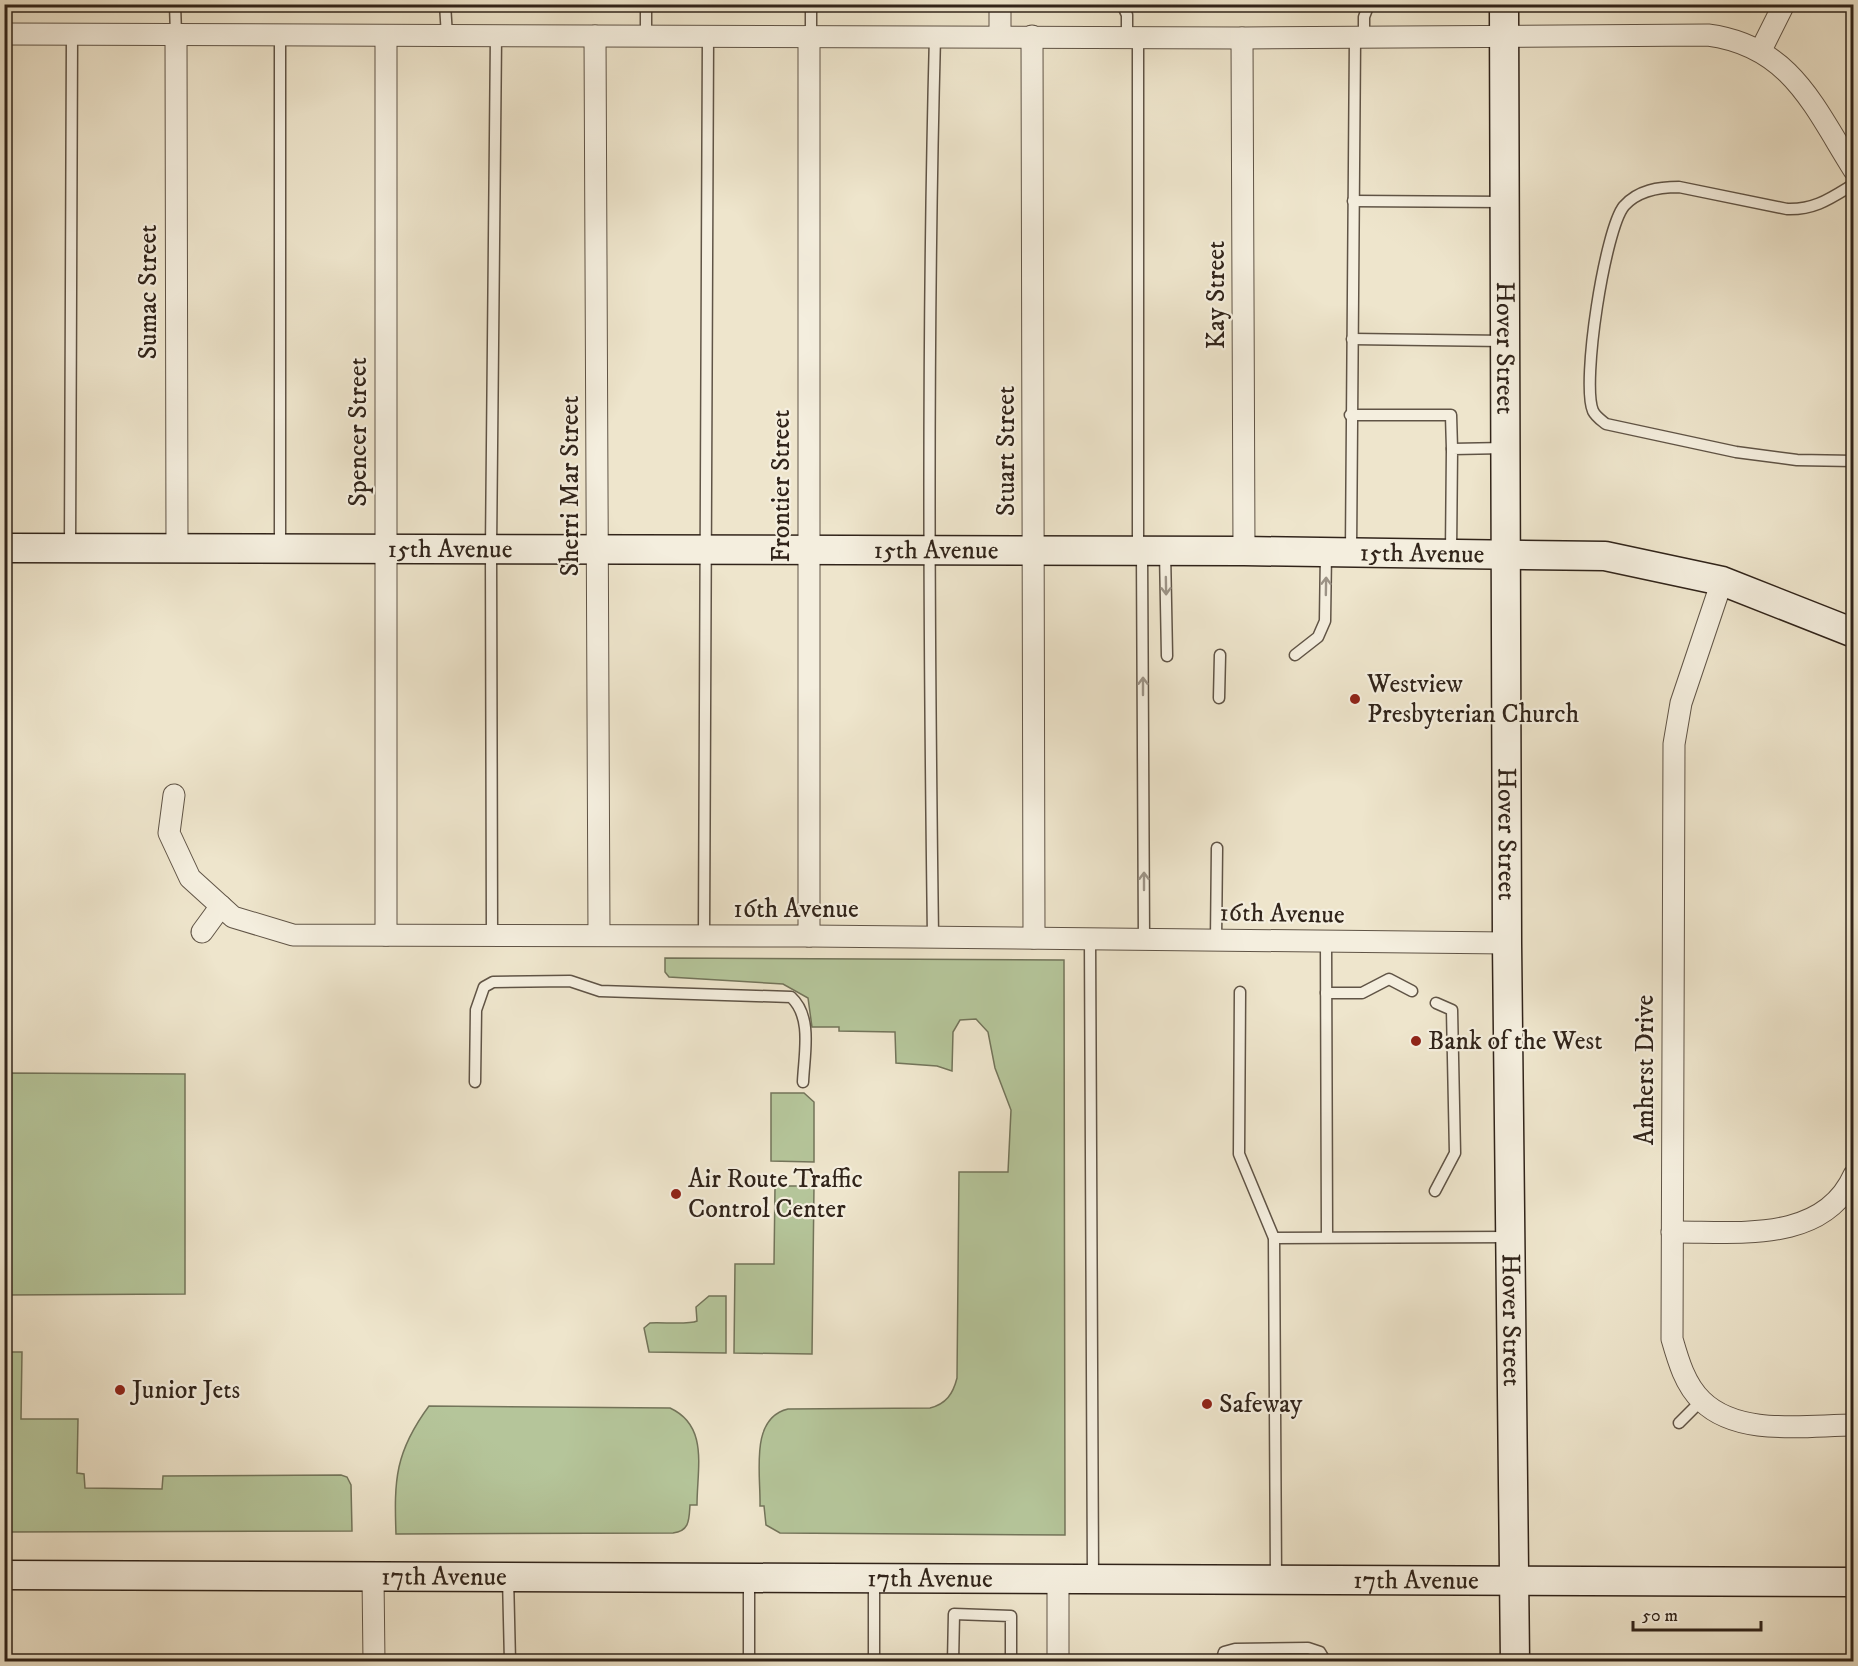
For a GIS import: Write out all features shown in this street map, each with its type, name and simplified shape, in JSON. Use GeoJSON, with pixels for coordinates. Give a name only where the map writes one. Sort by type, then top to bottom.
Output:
{"type":"FeatureCollection","features":[{"type":"Feature","properties":{"kind":"main road","name":"Hover Street"},"geometry":{"type":"LineString","coordinates":[[1504,4],[1507,943],[1515,1662]]}},
{"type":"Feature","properties":{"kind":"main road","name":"15th Avenue"},"geometry":{"type":"LineString","coordinates":[[4,548],[1339,551],[1605,556],[1722,581],[1854,633]]}},
{"type":"Feature","properties":{"kind":"main road","name":"17th Avenue"},"geometry":{"type":"LineString","coordinates":[[4,1575],[1854,1582]]}},
{"type":"Feature","properties":{"kind":"street"},"geometry":{"type":"LineString","coordinates":[[1000,4],[1000,36]]}},
{"type":"Feature","properties":{"kind":"street"},"geometry":{"type":"LineString","coordinates":[[1761,50],[1784,4]]}},
{"type":"Feature","properties":{"kind":"street"},"geometry":{"type":"LineString","coordinates":[[4,34],[1242,38],[1708,35],[1729,38],[1761,50],[1788,71],[1804,90],[1854,170]]}},
{"type":"Feature","properties":{"kind":"street","name":"Sumac Street"},"geometry":{"type":"LineString","coordinates":[[176,35],[177,549]]}},
{"type":"Feature","properties":{"kind":"street","name":"Spencer Street"},"geometry":{"type":"LineString","coordinates":[[386,36],[386,935]]}},
{"type":"Feature","properties":{"kind":"street","name":"Sherri Mar Street"},"geometry":{"type":"LineString","coordinates":[[595,36],[599,935]]}},
{"type":"Feature","properties":{"kind":"street","name":"Frontier Street"},"geometry":{"type":"LineString","coordinates":[[809,936],[810,36]]}},
{"type":"Feature","properties":{"kind":"street","name":"Stuart Street"},"geometry":{"type":"LineString","coordinates":[[1032,36],[1034,938]]}},
{"type":"Feature","properties":{"kind":"street","name":"Kay Street"},"geometry":{"type":"LineString","coordinates":[[1242,38],[1244,551]]}},
{"type":"Feature","properties":{"kind":"street","name":"Amherst Drive"},"geometry":{"type":"LineString","coordinates":[[1701,1401],[1681,1369],[1672,1339],[1674,744],[1681,703],[1722,581]]}},
{"type":"Feature","properties":{"kind":"street","name":"16th Avenue"},"geometry":{"type":"LineString","coordinates":[[174,795],[169,833],[190,878],[233,917],[293,935],[809,936],[1507,943]]}},
{"type":"Feature","properties":{"kind":"street"},"geometry":{"type":"LineString","coordinates":[[202,932],[221,906]]}},
{"type":"Feature","properties":{"kind":"street"},"geometry":{"type":"LineString","coordinates":[[1672,1232],[1781,1230],[1808,1221],[1832,1206],[1854,1175]]}},
{"type":"Feature","properties":{"kind":"street"},"geometry":{"type":"LineString","coordinates":[[1701,1401],[1737,1420],[1760,1425],[1854,1425]]}},
{"type":"Feature","properties":{"kind":"street"},"geometry":{"type":"LineString","coordinates":[[374,1577],[374,1662]]}},
{"type":"Feature","properties":{"kind":"street"},"geometry":{"type":"LineString","coordinates":[[1058,1580],[1058,1662]]}},
{"type":"Feature","properties":{"kind":"lane"},"geometry":{"type":"LineString","coordinates":[[175,4],[176,35]]}},
{"type":"Feature","properties":{"kind":"lane"},"geometry":{"type":"LineString","coordinates":[[445,4],[447,36]]}},
{"type":"Feature","properties":{"kind":"lane"},"geometry":{"type":"LineString","coordinates":[[646,4],[646,36]]}},
{"type":"Feature","properties":{"kind":"lane"},"geometry":{"type":"LineString","coordinates":[[810,36],[811,4]]}},
{"type":"Feature","properties":{"kind":"lane"},"geometry":{"type":"LineString","coordinates":[[1122,4],[1132,37],[1148,551],[1144,939]]}},
{"type":"Feature","properties":{"kind":"lane"},"geometry":{"type":"LineString","coordinates":[[1295,655],[1318,637],[1325,621],[1339,551],[1350,415],[1353,201],[1359,38],[1369,4]]}},
{"type":"Feature","properties":{"kind":"lane"},"geometry":{"type":"LineString","coordinates":[[70,548],[72,34]]}},
{"type":"Feature","properties":{"kind":"lane"},"geometry":{"type":"LineString","coordinates":[[280,36],[280,549]]}},
{"type":"Feature","properties":{"kind":"lane"},"geometry":{"type":"LineString","coordinates":[[492,935],[491,549],[496,36]]}},
{"type":"Feature","properties":{"kind":"lane"},"geometry":{"type":"LineString","coordinates":[[704,936],[708,36]]}},
{"type":"Feature","properties":{"kind":"lane"},"geometry":{"type":"LineString","coordinates":[[933,937],[929,551],[930,225],[935,36]]}},
{"type":"Feature","properties":{"kind":"lane"},"geometry":{"type":"LineString","coordinates":[[1854,184],[1821,205],[1803,210],[1787,209],[1679,187],[1660,187],[1639,194],[1624,206],[1614,223],[1608,247],[1596,319],[1591,394],[1593,411],[1606,424],[1736,452],[1797,460],[1854,460]]}},
{"type":"Feature","properties":{"kind":"lane"},"geometry":{"type":"LineString","coordinates":[[1353,201],[1505,202]]}},
{"type":"Feature","properties":{"kind":"lane"},"geometry":{"type":"LineString","coordinates":[[1352,339],[1505,340]]}},
{"type":"Feature","properties":{"kind":"lane"},"geometry":{"type":"LineString","coordinates":[[1350,415],[1451,415],[1451,553]]}},
{"type":"Feature","properties":{"kind":"lane"},"geometry":{"type":"LineString","coordinates":[[1452,449],[1506,448]]}},
{"type":"Feature","properties":{"kind":"lane"},"geometry":{"type":"LineString","coordinates":[[1148,551],[1167,621],[1167,656]]}},
{"type":"Feature","properties":{"kind":"lane"},"geometry":{"type":"LineString","coordinates":[[1219,698],[1220,656]]}},
{"type":"Feature","properties":{"kind":"lane"},"geometry":{"type":"LineString","coordinates":[[1216,940],[1217,848]]}},
{"type":"Feature","properties":{"kind":"lane"},"geometry":{"type":"LineString","coordinates":[[1090,939],[1093,1580]]}},
{"type":"Feature","properties":{"kind":"lane"},"geometry":{"type":"LineString","coordinates":[[1326,941],[1327,1237]]}},
{"type":"Feature","properties":{"kind":"lane"},"geometry":{"type":"LineString","coordinates":[[1326,993],[1362,993],[1389,980],[1412,991]]}},
{"type":"Feature","properties":{"kind":"lane"},"geometry":{"type":"LineString","coordinates":[[475,1082],[476,1010],[484,987],[493,982],[570,981],[600,991],[791,997],[800,1005],[804,1016],[803,1082]]}},
{"type":"Feature","properties":{"kind":"lane"},"geometry":{"type":"LineString","coordinates":[[1240,992],[1239,1154],[1274,1238],[1276,1580]]}},
{"type":"Feature","properties":{"kind":"lane"},"geometry":{"type":"LineString","coordinates":[[1435,1191],[1455,1153],[1452,1010],[1436,1003]]}},
{"type":"Feature","properties":{"kind":"lane"},"geometry":{"type":"LineString","coordinates":[[1274,1238],[1512,1237]]}},
{"type":"Feature","properties":{"kind":"lane"},"geometry":{"type":"LineString","coordinates":[[1679,1423],[1701,1401]]}},
{"type":"Feature","properties":{"kind":"lane"},"geometry":{"type":"LineString","coordinates":[[508,1577],[510,1662]]}},
{"type":"Feature","properties":{"kind":"lane"},"geometry":{"type":"LineString","coordinates":[[749,1578],[749,1662]]}},
{"type":"Feature","properties":{"kind":"lane"},"geometry":{"type":"LineString","coordinates":[[874,1579],[874,1662]]}},
{"type":"Feature","properties":{"kind":"lane"},"geometry":{"type":"LineString","coordinates":[[953,1662],[954,1614],[1011,1616],[1011,1662]]}},
{"type":"Feature","properties":{"kind":"lane"},"geometry":{"type":"LineString","coordinates":[[1221,1662],[1224,1653],[1235,1649],[1308,1648],[1320,1652],[1326,1662]]}},
{"type":"Feature","properties":{"kind":"green space"},"geometry":{"type":"Polygon","coordinates":[[[665,958],[1064,960],[1065,1535],[780,1533],[766,1525],[764,1506],[760,1506],[760,1449],[762,1435],[767,1424],[776,1414],[788,1409],[930,1408],[945,1401],[951,1393],[957,1378],[959,1172],[1008,1172],[1011,1110],[995,1068],[988,1032],[976,1019],[960,1020],[953,1032],[952,1071],[937,1066],[896,1063],[895,1032],[839,1031],[839,1027],[812,1027],[808,998],[783,984],[669,977],[665,972],[665,958]]]}},
{"type":"Feature","properties":{"kind":"green space"},"geometry":{"type":"Polygon","coordinates":[[[4,1073],[185,1074],[185,1294],[5,1295],[4,1073]]]}},
{"type":"Feature","properties":{"kind":"green space"},"geometry":{"type":"Polygon","coordinates":[[[771,1093],[804,1093],[814,1102],[814,1162],[771,1161],[771,1093]]]}},
{"type":"Feature","properties":{"kind":"green space"},"geometry":{"type":"Polygon","coordinates":[[[775,1186],[814,1186],[812,1354],[734,1353],[735,1264],[774,1264],[775,1186]]]}},
{"type":"Feature","properties":{"kind":"green space"},"geometry":{"type":"Polygon","coordinates":[[[709,1296],[726,1296],[726,1353],[649,1352],[644,1328],[650,1323],[697,1321],[696,1307],[709,1296]]]}},
{"type":"Feature","properties":{"kind":"green space"},"geometry":{"type":"Polygon","coordinates":[[[5,1352],[22,1352],[21,1419],[78,1419],[77,1473],[84,1474],[85,1488],[162,1489],[163,1476],[341,1475],[347,1477],[351,1485],[352,1531],[5,1532],[5,1352]]]}},
{"type":"Feature","properties":{"kind":"green space"},"geometry":{"type":"Polygon","coordinates":[[[429,1406],[670,1408],[691,1426],[696,1437],[699,1463],[697,1505],[690,1505],[686,1527],[673,1533],[396,1534],[399,1467],[409,1438],[429,1406]]]}},
{"type":"Feature","properties":{"kind":"place","name":"Westview Presbyterian Church"},"geometry":{"type":"Point","coordinates":[1355,699]}},
{"type":"Feature","properties":{"kind":"place","name":"Bank of the West"},"geometry":{"type":"Point","coordinates":[1416,1041]}},
{"type":"Feature","properties":{"kind":"place","name":"Air Route Traffic Control Center"},"geometry":{"type":"Point","coordinates":[676,1194]}},
{"type":"Feature","properties":{"kind":"place","name":"Junior Jets"},"geometry":{"type":"Point","coordinates":[120,1390]}},
{"type":"Feature","properties":{"kind":"place","name":"Safeway"},"geometry":{"type":"Point","coordinates":[1207,1404]}}]}
